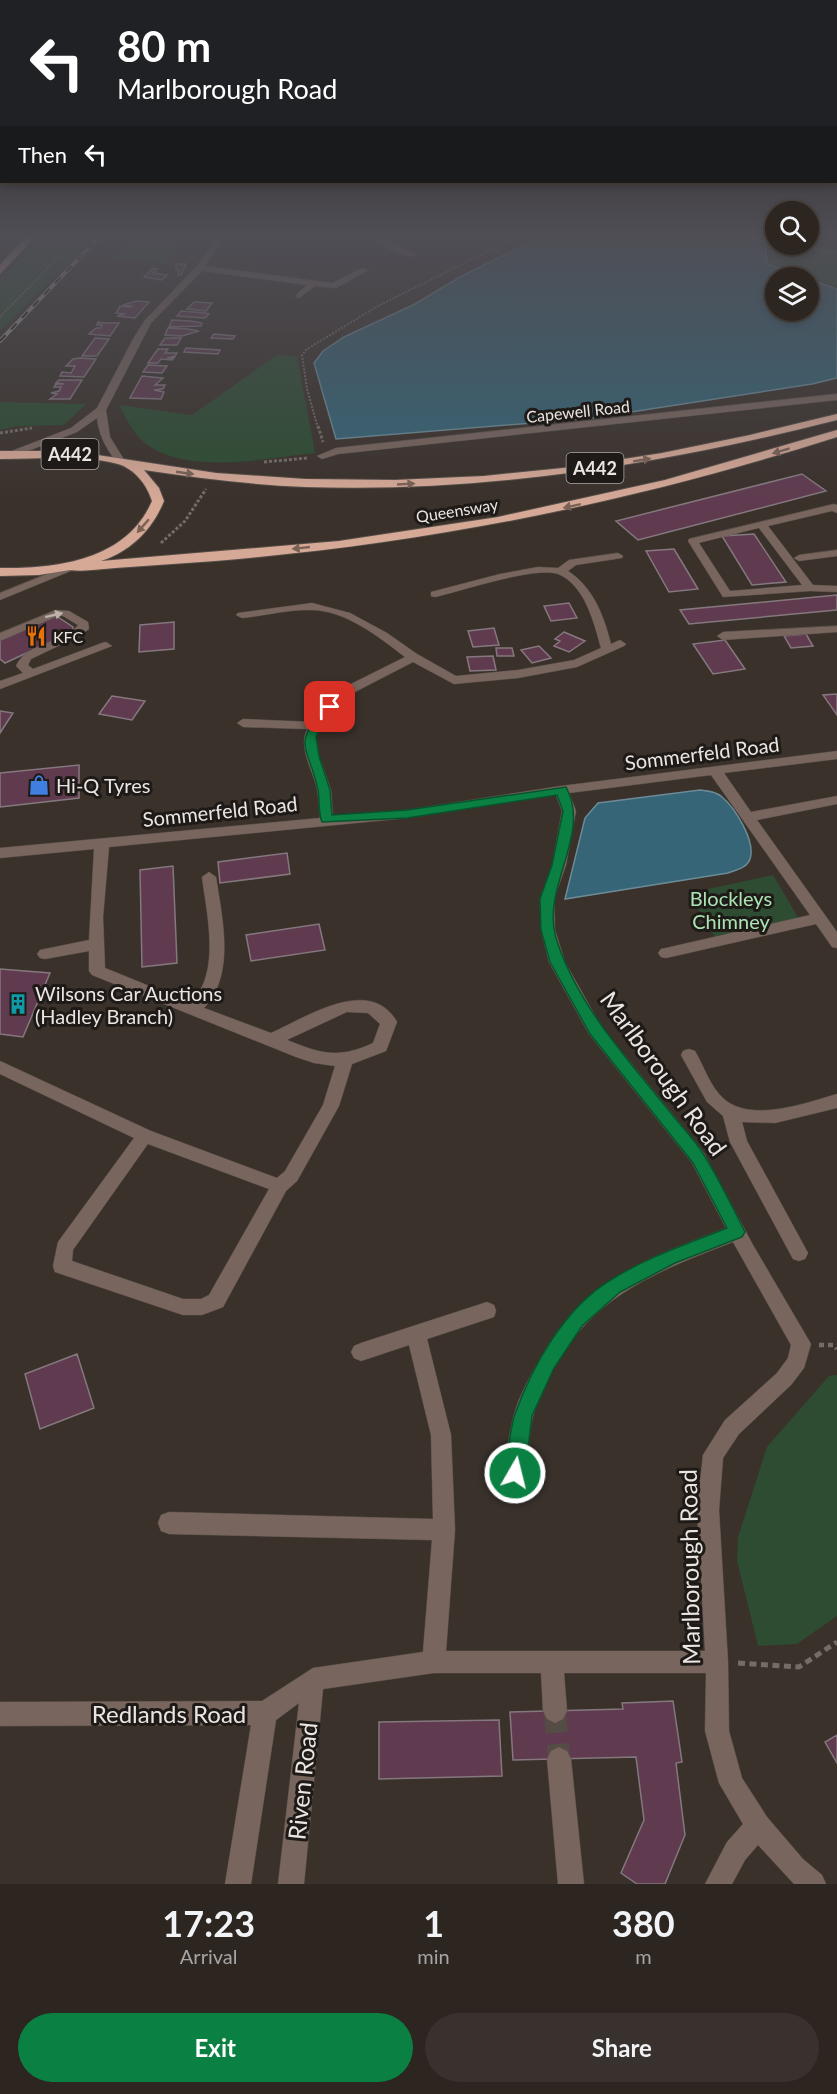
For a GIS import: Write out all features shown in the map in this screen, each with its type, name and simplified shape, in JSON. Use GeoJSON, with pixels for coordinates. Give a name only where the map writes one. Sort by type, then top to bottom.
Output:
{"type":"FeatureCollection","features":[{"type":"Feature","properties":{"kind":"highway","name":"Queensway"},"geometry":{"type":"LineString","coordinates":[[124,462],[213,477],[320,484],[394,484],[476,480],[573,471],[683,454],[762,437],[837,417]]}},
{"type":"Feature","properties":{"kind":"highway","name":"Queensway"},"geometry":{"type":"LineString","coordinates":[[71,567],[244,555],[360,542],[497,521],[592,502],[694,477],[837,433]]}},
{"type":"Feature","properties":{"kind":"highway","name":"A442"},"geometry":{"type":"LineString","coordinates":[[0,572],[71,567],[114,549],[132,538],[148,522],[158,501],[154,488],[124,462],[71,454],[5,455]]}},
{"type":"Feature","properties":{"kind":"street"},"geometry":{"type":"LineString","coordinates":[[5,455],[74,430],[101,410],[146,325]]}},
{"type":"Feature","properties":{"kind":"street","name":"Capewell Road"},"geometry":{"type":"LineString","coordinates":[[322,456],[336,451],[837,397]]}},
{"type":"Feature","properties":{"kind":"street"},"geometry":{"type":"LineString","coordinates":[[101,410],[102,431],[106,442],[124,462]]}},
{"type":"Feature","properties":{"kind":"street"},"geometry":{"type":"LineString","coordinates":[[837,510],[834,507],[693,541],[727,594],[810,588],[837,589]]}},
{"type":"Feature","properties":{"kind":"street"},"geometry":{"type":"LineString","coordinates":[[761,524],[810,588]]}},
{"type":"Feature","properties":{"kind":"street"},"geometry":{"type":"LineString","coordinates":[[799,558],[837,553]]}},
{"type":"Feature","properties":{"kind":"street"},"geometry":{"type":"LineString","coordinates":[[561,571],[573,562],[618,556]]}},
{"type":"Feature","properties":{"kind":"street"},"geometry":{"type":"LineString","coordinates":[[0,597],[71,567]]}},
{"type":"Feature","properties":{"kind":"street"},"geometry":{"type":"LineString","coordinates":[[435,594],[513,575],[547,570],[561,571],[581,587],[594,608],[607,650]]}},
{"type":"Feature","properties":{"kind":"street"},"geometry":{"type":"LineString","coordinates":[[242,615],[312,606],[346,615],[383,635],[413,657],[454,680],[507,675],[577,663],[620,644]]}},
{"type":"Feature","properties":{"kind":"street"},"geometry":{"type":"LineString","coordinates":[[0,637],[56,613],[65,613],[84,624],[83,629],[75,634],[26,657],[22,666],[32,674]]}},
{"type":"Feature","properties":{"kind":"street"},"geometry":{"type":"LineString","coordinates":[[723,636],[837,629]]}},
{"type":"Feature","properties":{"kind":"street"},"geometry":{"type":"LineString","coordinates":[[0,685],[106,646]]}},
{"type":"Feature","properties":{"kind":"street"},"geometry":{"type":"LineString","coordinates":[[327,820],[324,790],[313,756],[310,737],[315,726],[347,691],[413,657]]}},
{"type":"Feature","properties":{"kind":"street"},"geometry":{"type":"LineString","coordinates":[[243,723],[315,726]]}},
{"type":"Feature","properties":{"kind":"street","name":"Sommerfeld Road"},"geometry":{"type":"LineString","coordinates":[[0,853],[407,814],[561,790],[837,755]]}},
{"type":"Feature","properties":{"kind":"street"},"geometry":{"type":"LineString","coordinates":[[716,772],[837,943]]}},
{"type":"Feature","properties":{"kind":"street","name":"Marlborough Road"},"geometry":{"type":"LineString","coordinates":[[561,790],[569,811],[559,865],[547,899],[548,930],[557,962],[595,1030],[698,1158],[801,1344],[797,1362],[784,1379],[732,1427],[713,1455],[708,1510],[717,1662],[717,1731],[731,1783],[758,1826],[794,1868],[813,1884]]}},
{"type":"Feature","properties":{"kind":"street"},"geometry":{"type":"LineString","coordinates":[[749,818],[837,800]]}},
{"type":"Feature","properties":{"kind":"street"},"geometry":{"type":"LineString","coordinates":[[102,842],[96,917],[97,971],[316,1059],[331,1062],[359,1058],[380,1047],[389,1022],[372,1007],[345,1005],[272,1040]]}},
{"type":"Feature","properties":{"kind":"street"},"geometry":{"type":"LineString","coordinates":[[193,1010],[206,996],[213,978],[215,960],[209,877]]}},
{"type":"Feature","properties":{"kind":"street"},"geometry":{"type":"LineString","coordinates":[[666,953],[820,918]]}},
{"type":"Feature","properties":{"kind":"street"},"geometry":{"type":"LineString","coordinates":[[45,954],[96,944]]}},
{"type":"Feature","properties":{"kind":"street"},"geometry":{"type":"LineString","coordinates":[[689,1055],[716,1102],[731,1114],[778,1117],[837,1101]]}},
{"type":"Feature","properties":{"kind":"street"},"geometry":{"type":"LineString","coordinates":[[145,1136],[64,1248],[62,1266],[183,1307],[202,1308],[216,1300],[280,1186],[291,1176],[331,1106],[345,1060]]}},
{"type":"Feature","properties":{"kind":"street"},"geometry":{"type":"LineString","coordinates":[[0,1067],[145,1136],[280,1186]]}},
{"type":"Feature","properties":{"kind":"street"},"geometry":{"type":"LineString","coordinates":[[731,1114],[739,1142],[799,1253]]}},
{"type":"Feature","properties":{"kind":"street"},"geometry":{"type":"LineString","coordinates":[[515,1473],[523,1416],[548,1362],[576,1320],[614,1286],[669,1258],[737,1232]]}},
{"type":"Feature","properties":{"kind":"street"},"geometry":{"type":"LineString","coordinates":[[361,1352],[488,1311]]}},
{"type":"Feature","properties":{"kind":"street"},"geometry":{"type":"LineString","coordinates":[[416,1334],[441,1435],[444,1530],[434,1662]]}},
{"type":"Feature","properties":{"kind":"street"},"geometry":{"type":"LineString","coordinates":[[169,1523],[444,1530]]}},
{"type":"Feature","properties":{"kind":"street","name":"Redlands Road"},"geometry":{"type":"LineString","coordinates":[[0,1714],[265,1713],[313,1679],[434,1662],[717,1662]]}},
{"type":"Feature","properties":{"kind":"street"},"geometry":{"type":"LineString","coordinates":[[552,1662],[555,1711]]}},
{"type":"Feature","properties":{"kind":"street","name":"Riven Road"},"geometry":{"type":"LineString","coordinates":[[291,1884],[313,1679]]}},
{"type":"Feature","properties":{"kind":"street"},"geometry":{"type":"LineString","coordinates":[[238,1884],[265,1713]]}},
{"type":"Feature","properties":{"kind":"street"},"geometry":{"type":"LineString","coordinates":[[560,1759],[571,1884]]}},
{"type":"Feature","properties":{"kind":"street"},"geometry":{"type":"LineString","coordinates":[[718,1884],[736,1851],[758,1826]]}},
{"type":"Feature","properties":{"kind":"path"},"geometry":{"type":"LineString","coordinates":[[323,443],[316,423],[302,355],[307,349],[347,325]]}},
{"type":"Feature","properties":{"kind":"path"},"geometry":{"type":"LineString","coordinates":[[256,463],[322,456]]}},
{"type":"Feature","properties":{"kind":"path"},"geometry":{"type":"LineString","coordinates":[[717,1662],[799,1667],[837,1642]]}},
{"type":"Feature","properties":{"kind":"green space"},"geometry":{"type":"Polygon","coordinates":[[[277,355],[297,356],[315,453],[250,461],[204,462],[182,459],[162,453],[145,443],[133,430],[119,405],[192,415],[277,355]]]}},
{"type":"Feature","properties":{"kind":"green space"},"geometry":{"type":"Polygon","coordinates":[[[0,402],[86,404],[64,425],[17,426],[0,430],[0,402]]]}},
{"type":"Feature","properties":{"kind":"green space","name":"Blockleys Chimney"},"geometry":{"type":"Polygon","coordinates":[[[773,875],[799,919],[716,939],[689,893],[773,875]]]}},
{"type":"Feature","properties":{"kind":"green space"},"geometry":{"type":"Polygon","coordinates":[[[837,1375],[837,1616],[797,1644],[758,1646],[737,1561],[738,1537],[767,1447],[829,1376],[837,1375]]]}},
{"type":"Feature","properties":{"kind":"water"},"geometry":{"type":"Polygon","coordinates":[[[370,325],[837,325],[837,378],[812,384],[592,418],[336,439],[314,363],[323,351],[344,337],[370,325]]]}},
{"type":"Feature","properties":{"kind":"water"},"geometry":{"type":"Polygon","coordinates":[[[700,790],[720,795],[743,825],[751,852],[746,865],[728,873],[565,899],[585,818],[598,803],[700,790]]]}},
{"type":"Feature","properties":{"kind":"building"},"geometry":{"type":"Polygon","coordinates":[[[97,325],[118,325],[110,336],[89,334],[96,328],[101,328],[102,325],[97,325]]]}},
{"type":"Feature","properties":{"kind":"building"},"geometry":{"type":"Polygon","coordinates":[[[170,325],[201,325],[201,326],[169,327],[170,325]]]}},
{"type":"Feature","properties":{"kind":"building"},"geometry":{"type":"Polygon","coordinates":[[[168,328],[199,331],[182,336],[165,335],[168,328]]]}},
{"type":"Feature","properties":{"kind":"building"},"geometry":{"type":"Polygon","coordinates":[[[214,334],[235,336],[233,339],[211,338],[214,334]]]}},
{"type":"Feature","properties":{"kind":"building"},"geometry":{"type":"Polygon","coordinates":[[[95,338],[109,339],[97,356],[82,356],[95,338]]]}},
{"type":"Feature","properties":{"kind":"building"},"geometry":{"type":"Polygon","coordinates":[[[165,338],[181,338],[177,345],[160,345],[165,338]]]}},
{"type":"Feature","properties":{"kind":"building"},"geometry":{"type":"Polygon","coordinates":[[[186,348],[220,350],[218,354],[184,352],[186,348]]]}},
{"type":"Feature","properties":{"kind":"building"},"geometry":{"type":"Polygon","coordinates":[[[158,349],[168,349],[165,353],[177,353],[167,358],[174,358],[172,360],[161,359],[158,363],[148,363],[158,349]]]}},
{"type":"Feature","properties":{"kind":"building"},"geometry":{"type":"Polygon","coordinates":[[[73,359],[96,359],[84,377],[60,376],[62,372],[71,373],[75,366],[66,366],[73,359]]]}},
{"type":"Feature","properties":{"kind":"building"},"geometry":{"type":"Polygon","coordinates":[[[148,365],[167,366],[162,373],[143,372],[148,365]]]}},
{"type":"Feature","properties":{"kind":"building"},"geometry":{"type":"Polygon","coordinates":[[[142,376],[163,378],[155,385],[165,385],[163,389],[154,390],[164,392],[161,399],[130,398],[142,376]]]}},
{"type":"Feature","properties":{"kind":"building"},"geometry":{"type":"Polygon","coordinates":[[[59,380],[82,380],[70,399],[50,399],[57,394],[51,393],[59,391],[61,387],[54,387],[56,384],[64,384],[56,383],[59,380]]]}},
{"type":"Feature","properties":{"kind":"building"},"geometry":{"type":"Polygon","coordinates":[[[802,474],[826,491],[638,540],[616,521],[802,474]]]}},
{"type":"Feature","properties":{"kind":"building"},"geometry":{"type":"Polygon","coordinates":[[[754,534],[786,582],[752,585],[722,536],[754,534]]]}},
{"type":"Feature","properties":{"kind":"building"},"geometry":{"type":"Polygon","coordinates":[[[674,549],[698,589],[669,592],[646,551],[674,549]]]}},
{"type":"Feature","properties":{"kind":"building"},"geometry":{"type":"Polygon","coordinates":[[[837,595],[837,610],[689,624],[680,610],[837,595]]]}},
{"type":"Feature","properties":{"kind":"building"},"geometry":{"type":"Polygon","coordinates":[[[569,603],[577,618],[551,621],[544,606],[569,603]]]}},
{"type":"Feature","properties":{"kind":"building","name":"KFC"},"geometry":{"type":"Polygon","coordinates":[[[55,615],[73,627],[72,632],[5,663],[0,659],[0,640],[55,615]]]}},
{"type":"Feature","properties":{"kind":"building"},"geometry":{"type":"Polygon","coordinates":[[[174,622],[174,649],[139,652],[140,625],[174,622]]]}},
{"type":"Feature","properties":{"kind":"building"},"geometry":{"type":"Polygon","coordinates":[[[494,628],[499,645],[473,647],[468,631],[494,628]]]}},
{"type":"Feature","properties":{"kind":"building"},"geometry":{"type":"Polygon","coordinates":[[[564,632],[585,641],[569,652],[554,646],[560,641],[555,639],[564,632]]]}},
{"type":"Feature","properties":{"kind":"building"},"geometry":{"type":"Polygon","coordinates":[[[806,634],[813,646],[791,648],[784,636],[806,634]]]}},
{"type":"Feature","properties":{"kind":"building"},"geometry":{"type":"Polygon","coordinates":[[[725,640],[745,669],[713,674],[693,644],[725,640]]]}},
{"type":"Feature","properties":{"kind":"building"},"geometry":{"type":"Polygon","coordinates":[[[539,646],[551,658],[532,663],[521,650],[539,646]]]}},
{"type":"Feature","properties":{"kind":"building"},"geometry":{"type":"Polygon","coordinates":[[[496,648],[512,648],[514,656],[497,656],[496,648]]]}},
{"type":"Feature","properties":{"kind":"building"},"geometry":{"type":"Polygon","coordinates":[[[493,656],[496,670],[470,671],[467,657],[493,656]]]}},
{"type":"Feature","properties":{"kind":"building"},"geometry":{"type":"Polygon","coordinates":[[[837,694],[837,715],[823,695],[837,694]]]}},
{"type":"Feature","properties":{"kind":"building"},"geometry":{"type":"Polygon","coordinates":[[[112,696],[145,701],[132,720],[99,714],[112,696]]]}},
{"type":"Feature","properties":{"kind":"building"},"geometry":{"type":"Polygon","coordinates":[[[0,711],[13,713],[0,733],[0,711]]]}},
{"type":"Feature","properties":{"kind":"building","name":"Hi-Q Tyres"},"geometry":{"type":"Polygon","coordinates":[[[79,765],[79,798],[0,807],[0,773],[79,765]]]}},
{"type":"Feature","properties":{"kind":"building"},"geometry":{"type":"Polygon","coordinates":[[[287,853],[290,874],[220,883],[218,862],[287,853]]]}},
{"type":"Feature","properties":{"kind":"building"},"geometry":{"type":"Polygon","coordinates":[[[173,866],[177,963],[142,967],[140,870],[173,866]]]}},
{"type":"Feature","properties":{"kind":"building"},"geometry":{"type":"Polygon","coordinates":[[[319,924],[325,950],[251,961],[246,935],[319,924]]]}},
{"type":"Feature","properties":{"kind":"building","name":"Wilsons Car Auctions (Hadley Branch)"},"geometry":{"type":"Polygon","coordinates":[[[0,969],[50,973],[23,1037],[0,1034],[0,969]]]}},
{"type":"Feature","properties":{"kind":"building"},"geometry":{"type":"Polygon","coordinates":[[[77,1354],[94,1408],[40,1429],[25,1374],[77,1354]]]}},
{"type":"Feature","properties":{"kind":"building"},"geometry":{"type":"Polygon","coordinates":[[[673,1701],[682,1762],[676,1763],[685,1835],[665,1884],[637,1884],[621,1873],[644,1820],[636,1757],[513,1760],[510,1712],[623,1709],[622,1703],[673,1701]]]}},
{"type":"Feature","properties":{"kind":"building"},"geometry":{"type":"Polygon","coordinates":[[[499,1720],[502,1776],[379,1779],[379,1722],[499,1720]]]}},
{"type":"Feature","properties":{"kind":"building"},"geometry":{"type":"Polygon","coordinates":[[[837,1735],[837,1763],[825,1742],[837,1735]]]}},
{"type":"Feature","properties":{"kind":"tunnel"},"geometry":{"type":"LineString","coordinates":[[555,1711],[559,1759]]}},
{"type":"Feature","properties":{"kind":"railway"},"geometry":{"type":"LineString","coordinates":[[0,341],[15,325]]}},
{"type":"Feature","properties":{"kind":"place","name":"KFC"},"geometry":{"type":"Point","coordinates":[36,636]}},
{"type":"Feature","properties":{"kind":"place","name":"Hi-Q Tyres"},"geometry":{"type":"Point","coordinates":[39,785]}},
{"type":"Feature","properties":{"kind":"place","name":"Wilsons Car Auctions (Hadley Branch)"},"geometry":{"type":"Point","coordinates":[18,1004]}},
{"type":"Feature","properties":{"kind":"route"},"geometry":{"type":"LineString","coordinates":[[330,707],[315,726],[310,737],[313,756],[324,790],[327,820],[407,814],[561,790],[569,811],[559,865],[547,899],[548,930],[557,962],[595,1030],[698,1158],[737,1232],[669,1258],[614,1286],[576,1320],[548,1362],[523,1416],[515,1473]]}}]}
